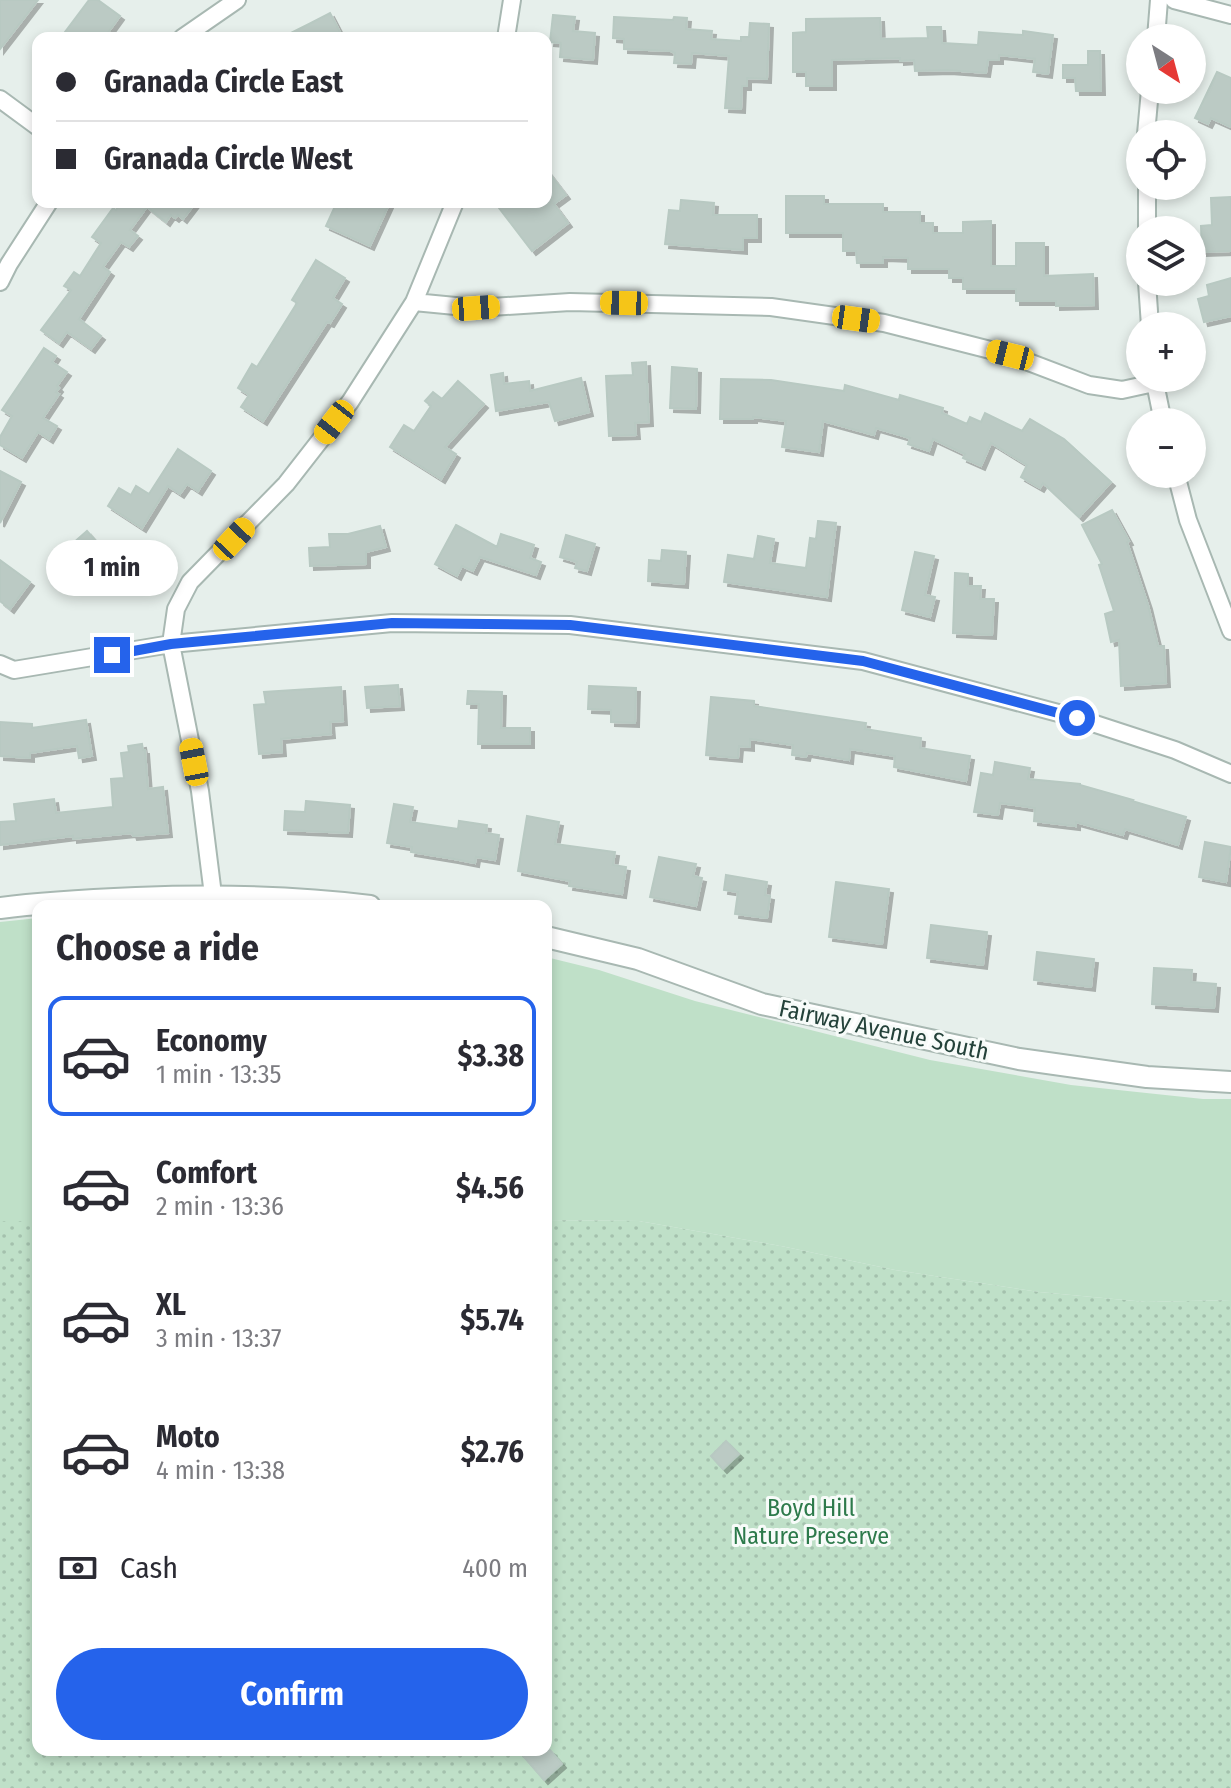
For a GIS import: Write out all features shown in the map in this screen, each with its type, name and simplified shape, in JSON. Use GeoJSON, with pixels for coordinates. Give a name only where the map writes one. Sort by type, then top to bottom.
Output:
{"type":"FeatureCollection","features":[{"type":"Feature","properties":{"kind":"street"},"geometry":{"type":"LineString","coordinates":[[191,32],[237,0]]}},
{"type":"Feature","properties":{"kind":"street"},"geometry":{"type":"LineString","coordinates":[[507,32],[512,0]]}},
{"type":"Feature","properties":{"kind":"street"},"geometry":{"type":"LineString","coordinates":[[1157,24],[1159,0]]}},
{"type":"Feature","properties":{"kind":"street"},"geometry":{"type":"LineString","coordinates":[[1174,0],[1231,15]]}},
{"type":"Feature","properties":{"kind":"street"},"geometry":{"type":"LineString","coordinates":[[0,99],[32,123]]}},
{"type":"Feature","properties":{"kind":"street"},"geometry":{"type":"LineString","coordinates":[[0,282],[45,208]]}},
{"type":"Feature","properties":{"kind":"street"},"geometry":{"type":"LineString","coordinates":[[213,895],[200,791],[171,644],[176,609],[190,582],[286,484],[350,402],[414,302],[453,208]]}},
{"type":"Feature","properties":{"kind":"street"},"geometry":{"type":"LineString","coordinates":[[414,302],[476,308],[570,302],[771,307],[884,323],[1010,355],[1089,385],[1126,389]]}},
{"type":"Feature","properties":{"kind":"street"},"geometry":{"type":"LineString","coordinates":[[1180,488],[1188,520],[1231,631]]}},
{"type":"Feature","properties":{"kind":"street"},"geometry":{"type":"LineString","coordinates":[[0,664],[14,670],[171,644],[392,623],[570,625],[863,661],[1077,718],[1175,750],[1231,774]]}},
{"type":"Feature","properties":{"kind":"street"},"geometry":{"type":"LineString","coordinates":[[93,900],[213,895],[311,900]]}},
{"type":"Feature","properties":{"kind":"street"},"geometry":{"type":"LineString","coordinates":[[0,908],[32,904]]}},
{"type":"Feature","properties":{"kind":"street","name":"Fairway Avenue South"},"geometry":{"type":"LineString","coordinates":[[552,938],[638,959],[762,1004],[1019,1059],[1147,1077],[1231,1082]]}},
{"type":"Feature","properties":{"kind":"green space"},"geometry":{"type":"Polygon","coordinates":[[[32,919],[32,1221],[0,1221],[0,922],[32,919]]]}},
{"type":"Feature","properties":{"kind":"green space"},"geometry":{"type":"Polygon","coordinates":[[[552,958],[695,1001],[930,1060],[1071,1085],[1203,1099],[1231,1099],[1231,1300],[1146,1302],[1039,1292],[895,1270],[639,1221],[552,1220],[552,958]]]}},
{"type":"Feature","properties":{"kind":"green space","name":"Boyd Hill Nature Preserve"},"geometry":{"type":"Polygon","coordinates":[[[552,1220],[639,1221],[895,1270],[1039,1292],[1146,1302],[1231,1300],[1231,1788],[0,1788],[0,1221],[32,1221],[32,1756],[552,1756],[552,1220]]]}},
{"type":"Feature","properties":{"kind":"building"},"geometry":{"type":"Polygon","coordinates":[[[0,0],[38,0],[0,49],[0,0]]]}},
{"type":"Feature","properties":{"kind":"building"},"geometry":{"type":"Polygon","coordinates":[[[89,0],[98,0],[120,16],[108,32],[65,32],[89,0]]]}},
{"type":"Feature","properties":{"kind":"building"},"geometry":{"type":"Polygon","coordinates":[[[330,13],[340,32],[293,32],[330,13]]]}},
{"type":"Feature","properties":{"kind":"building"},"geometry":{"type":"Polygon","coordinates":[[[553,15],[575,17],[573,31],[595,33],[593,60],[560,57],[561,43],[552,42],[553,15]]]}},
{"type":"Feature","properties":{"kind":"building"},"geometry":{"type":"Polygon","coordinates":[[[614,17],[687,18],[686,29],[712,31],[711,39],[741,41],[741,37],[749,37],[750,23],[769,24],[767,79],[747,78],[747,86],[742,86],[741,109],[725,108],[729,56],[692,53],[691,64],[674,63],[675,53],[671,51],[624,49],[624,39],[613,38],[614,17]]]}},
{"type":"Feature","properties":{"kind":"building"},"geometry":{"type":"Polygon","coordinates":[[[880,18],[881,39],[928,38],[927,27],[941,27],[942,43],[978,45],[979,32],[1023,35],[1023,31],[1053,35],[1048,74],[1033,72],[1035,59],[999,55],[999,60],[988,60],[986,73],[915,71],[914,60],[900,61],[900,58],[832,60],[832,86],[806,86],[806,72],[793,72],[793,33],[806,32],[806,19],[880,18]]]}},
{"type":"Feature","properties":{"kind":"building"},"geometry":{"type":"Polygon","coordinates":[[[1088,51],[1100,51],[1101,91],[1076,91],[1075,78],[1063,78],[1063,65],[1088,65],[1088,51]]]}},
{"type":"Feature","properties":{"kind":"building"},"geometry":{"type":"Polygon","coordinates":[[[1217,72],[1231,78],[1231,127],[1211,118],[1208,124],[1206,120],[1195,118],[1202,104],[1206,104],[1206,95],[1217,72]]]}},
{"type":"Feature","properties":{"kind":"building"},"geometry":{"type":"Polygon","coordinates":[[[552,177],[566,195],[554,204],[568,223],[532,251],[499,208],[552,208],[552,177]]]}},
{"type":"Feature","properties":{"kind":"building"},"geometry":{"type":"Polygon","coordinates":[[[786,196],[824,196],[824,204],[883,204],[883,212],[920,212],[920,223],[933,223],[933,233],[963,233],[963,222],[991,221],[991,266],[1016,266],[1016,243],[1044,243],[1044,276],[1093,274],[1094,305],[1056,306],[1056,301],[1016,301],[1016,289],[963,289],[963,278],[949,278],[949,269],[908,269],[908,258],[883,257],[883,263],[857,263],[856,251],[843,251],[843,233],[786,233],[786,196]]]}},
{"type":"Feature","properties":{"kind":"building"},"geometry":{"type":"Polygon","coordinates":[[[1231,197],[1231,251],[1206,252],[1206,226],[1212,225],[1211,198],[1231,197]]]}},
{"type":"Feature","properties":{"kind":"building"},"geometry":{"type":"Polygon","coordinates":[[[681,200],[714,203],[713,215],[757,215],[757,238],[743,238],[743,250],[665,244],[669,210],[680,211],[681,200]]]}},
{"type":"Feature","properties":{"kind":"building"},"geometry":{"type":"Polygon","coordinates":[[[113,208],[146,208],[130,230],[138,236],[129,247],[121,242],[103,267],[110,272],[79,319],[101,336],[91,349],[67,332],[59,343],[41,330],[71,290],[64,286],[74,272],[80,276],[101,243],[92,237],[113,208]]]}},
{"type":"Feature","properties":{"kind":"building"},"geometry":{"type":"Polygon","coordinates":[[[148,208],[191,208],[183,219],[171,215],[166,222],[148,208]]]}},
{"type":"Feature","properties":{"kind":"building"},"geometry":{"type":"Polygon","coordinates":[[[334,208],[387,208],[370,246],[326,226],[334,208]]]}},
{"type":"Feature","properties":{"kind":"building"},"geometry":{"type":"Polygon","coordinates":[[[316,260],[345,278],[333,298],[342,304],[263,421],[241,407],[249,395],[238,388],[252,364],[257,367],[297,303],[292,300],[316,260]]]}},
{"type":"Feature","properties":{"kind":"building"},"geometry":{"type":"Polygon","coordinates":[[[1231,278],[1231,316],[1206,322],[1206,312],[1201,312],[1198,299],[1209,296],[1207,285],[1231,278]]]}},
{"type":"Feature","properties":{"kind":"building"},"geometry":{"type":"Polygon","coordinates":[[[44,348],[56,356],[52,362],[67,372],[57,386],[56,392],[59,394],[43,418],[57,426],[49,439],[38,432],[22,458],[0,445],[0,437],[12,416],[2,410],[44,348]]]}},
{"type":"Feature","properties":{"kind":"building"},"geometry":{"type":"Polygon","coordinates":[[[646,362],[649,422],[635,423],[636,435],[609,436],[606,376],[633,375],[632,363],[646,362]]]}},
{"type":"Feature","properties":{"kind":"building"},"geometry":{"type":"Polygon","coordinates":[[[672,367],[697,369],[696,409],[670,408],[672,367]]]}},
{"type":"Feature","properties":{"kind":"building"},"geometry":{"type":"Polygon","coordinates":[[[503,373],[504,384],[529,381],[530,391],[581,378],[589,412],[555,421],[549,402],[496,411],[491,375],[503,373]]]}},
{"type":"Feature","properties":{"kind":"building"},"geometry":{"type":"Polygon","coordinates":[[[721,379],[771,380],[844,391],[845,385],[899,400],[900,395],[943,408],[942,413],[967,424],[970,417],[981,422],[985,413],[1022,431],[1030,419],[1064,439],[1111,482],[1079,517],[1043,483],[1040,488],[1021,477],[1027,465],[991,443],[981,466],[963,458],[965,454],[933,439],[929,451],[908,444],[910,438],[876,428],[874,435],[823,421],[819,452],[782,447],[786,421],[753,417],[720,419],[721,379]]]}},
{"type":"Feature","properties":{"kind":"building"},"geometry":{"type":"Polygon","coordinates":[[[458,381],[484,404],[445,447],[456,454],[441,479],[390,447],[404,425],[414,431],[431,406],[425,401],[433,392],[442,399],[458,381]]]}},
{"type":"Feature","properties":{"kind":"building"},"geometry":{"type":"Polygon","coordinates":[[[178,449],[211,471],[198,491],[187,484],[180,494],[168,486],[142,528],[108,506],[119,488],[131,495],[136,486],[149,494],[178,449]]]}},
{"type":"Feature","properties":{"kind":"building"},"geometry":{"type":"Polygon","coordinates":[[[0,471],[21,482],[0,523],[0,471]]]}},
{"type":"Feature","properties":{"kind":"building"},"geometry":{"type":"Polygon","coordinates":[[[1112,510],[1129,541],[1158,646],[1164,646],[1166,683],[1121,686],[1119,640],[1111,642],[1105,614],[1114,611],[1099,565],[1102,564],[1082,525],[1112,510]]]}},
{"type":"Feature","properties":{"kind":"building"},"geometry":{"type":"Polygon","coordinates":[[[818,521],[836,523],[827,597],[724,582],[728,555],[754,559],[758,536],[774,539],[770,563],[806,568],[810,538],[816,539],[818,521]]]}},
{"type":"Feature","properties":{"kind":"building"},"geometry":{"type":"Polygon","coordinates":[[[456,525],[497,547],[501,534],[534,545],[530,558],[541,562],[536,575],[480,557],[473,571],[462,566],[457,576],[435,564],[456,525]]]}},
{"type":"Feature","properties":{"kind":"building"},"geometry":{"type":"Polygon","coordinates":[[[380,526],[386,547],[366,552],[366,564],[310,566],[309,548],[330,547],[329,534],[348,534],[380,526]]]}},
{"type":"Feature","properties":{"kind":"building"},"geometry":{"type":"Polygon","coordinates":[[[87,531],[108,555],[75,582],[55,559],[87,531]]]}},
{"type":"Feature","properties":{"kind":"building"},"geometry":{"type":"Polygon","coordinates":[[[566,535],[595,544],[587,571],[575,568],[577,562],[560,557],[566,535]]]}},
{"type":"Feature","properties":{"kind":"building"},"geometry":{"type":"Polygon","coordinates":[[[662,550],[686,552],[684,584],[648,581],[649,560],[661,561],[662,550]]]}},
{"type":"Feature","properties":{"kind":"building"},"geometry":{"type":"Polygon","coordinates":[[[915,552],[934,556],[925,595],[935,597],[930,617],[902,610],[915,552]]]}},
{"type":"Feature","properties":{"kind":"building"},"geometry":{"type":"Polygon","coordinates":[[[0,560],[30,582],[10,609],[0,601],[0,560]]]}},
{"type":"Feature","properties":{"kind":"building"},"geometry":{"type":"Polygon","coordinates":[[[955,573],[968,574],[968,586],[981,586],[980,599],[994,599],[992,635],[953,633],[955,573]]]}},
{"type":"Feature","properties":{"kind":"building"},"geometry":{"type":"Polygon","coordinates":[[[398,685],[400,706],[367,708],[365,687],[398,685]]]}},
{"type":"Feature","properties":{"kind":"building"},"geometry":{"type":"Polygon","coordinates":[[[589,686],[636,688],[635,723],[611,722],[611,710],[588,709],[589,686]]]}},
{"type":"Feature","properties":{"kind":"building"},"geometry":{"type":"Polygon","coordinates":[[[341,687],[343,721],[330,722],[331,734],[281,739],[282,752],[259,754],[254,705],[266,704],[264,692],[341,687]]]}},
{"type":"Feature","properties":{"kind":"building"},"geometry":{"type":"Polygon","coordinates":[[[468,691],[502,692],[501,728],[530,728],[530,744],[478,744],[479,704],[467,704],[468,691]]]}},
{"type":"Feature","properties":{"kind":"building"},"geometry":{"type":"Polygon","coordinates":[[[711,697],[754,701],[754,706],[866,723],[865,729],[921,738],[920,748],[970,756],[966,781],[894,767],[895,756],[850,749],[849,760],[807,753],[806,757],[792,755],[793,745],[750,739],[750,747],[739,746],[738,758],[706,755],[711,697]]]}},
{"type":"Feature","properties":{"kind":"building"},"geometry":{"type":"Polygon","coordinates":[[[86,720],[92,756],[79,758],[77,746],[30,753],[30,758],[0,756],[0,722],[32,724],[32,728],[86,720]]]}},
{"type":"Feature","properties":{"kind":"building"},"geometry":{"type":"Polygon","coordinates":[[[142,744],[148,789],[163,787],[168,833],[73,839],[73,836],[0,845],[0,822],[16,821],[14,804],[54,799],[56,813],[113,807],[111,779],[124,778],[121,753],[129,752],[128,746],[142,744]]]}},
{"type":"Feature","properties":{"kind":"building"},"geometry":{"type":"Polygon","coordinates":[[[995,762],[1030,768],[1028,779],[1080,784],[1186,817],[1178,845],[1125,829],[1123,835],[1076,822],[1076,826],[1034,821],[1035,808],[1000,803],[998,815],[974,812],[981,773],[993,775],[995,762]]]}},
{"type":"Feature","properties":{"kind":"building"},"geometry":{"type":"Polygon","coordinates":[[[306,801],[350,805],[348,833],[284,830],[285,811],[305,812],[306,801]]]}},
{"type":"Feature","properties":{"kind":"building"},"geometry":{"type":"Polygon","coordinates":[[[394,804],[413,807],[410,822],[458,829],[459,821],[487,825],[486,833],[499,835],[495,860],[476,857],[475,863],[411,852],[412,847],[387,843],[394,804]]]}},
{"type":"Feature","properties":{"kind":"building"},"geometry":{"type":"Polygon","coordinates":[[[527,816],[559,822],[555,844],[615,852],[613,865],[626,867],[622,894],[569,886],[570,881],[518,871],[527,816]]]}},
{"type":"Feature","properties":{"kind":"building"},"geometry":{"type":"Polygon","coordinates":[[[1205,842],[1231,847],[1226,882],[1199,877],[1205,842]]]}},
{"type":"Feature","properties":{"kind":"building"},"geometry":{"type":"Polygon","coordinates":[[[659,857],[696,864],[693,876],[702,878],[696,906],[650,897],[659,857]]]}},
{"type":"Feature","properties":{"kind":"building"},"geometry":{"type":"Polygon","coordinates":[[[726,875],[767,882],[765,895],[770,896],[767,918],[735,914],[738,892],[724,890],[726,875]]]}},
{"type":"Feature","properties":{"kind":"building"},"geometry":{"type":"Polygon","coordinates":[[[836,882],[889,889],[882,944],[829,937],[836,882]]]}},
{"type":"Feature","properties":{"kind":"building"},"geometry":{"type":"Polygon","coordinates":[[[931,925],[987,932],[983,965],[927,958],[931,925]]]}},
{"type":"Feature","properties":{"kind":"building"},"geometry":{"type":"Polygon","coordinates":[[[1037,952],[1094,959],[1091,987],[1034,980],[1037,952]]]}},
{"type":"Feature","properties":{"kind":"building"},"geometry":{"type":"Polygon","coordinates":[[[1154,968],[1192,970],[1191,982],[1216,984],[1214,1008],[1152,1004],[1154,968]]]}},
{"type":"Feature","properties":{"kind":"building"},"geometry":{"type":"Polygon","coordinates":[[[726,1441],[739,1454],[723,1469],[711,1456],[726,1441]]]}},
{"type":"Feature","properties":{"kind":"building"},"geometry":{"type":"Polygon","coordinates":[[[552,1752],[562,1764],[544,1780],[523,1756],[552,1756],[552,1752]]]}},
{"type":"Feature","properties":{"kind":"route"},"geometry":{"type":"LineString","coordinates":[[112,655],[171,644],[392,623],[570,625],[863,661],[1077,718]]}}]}
